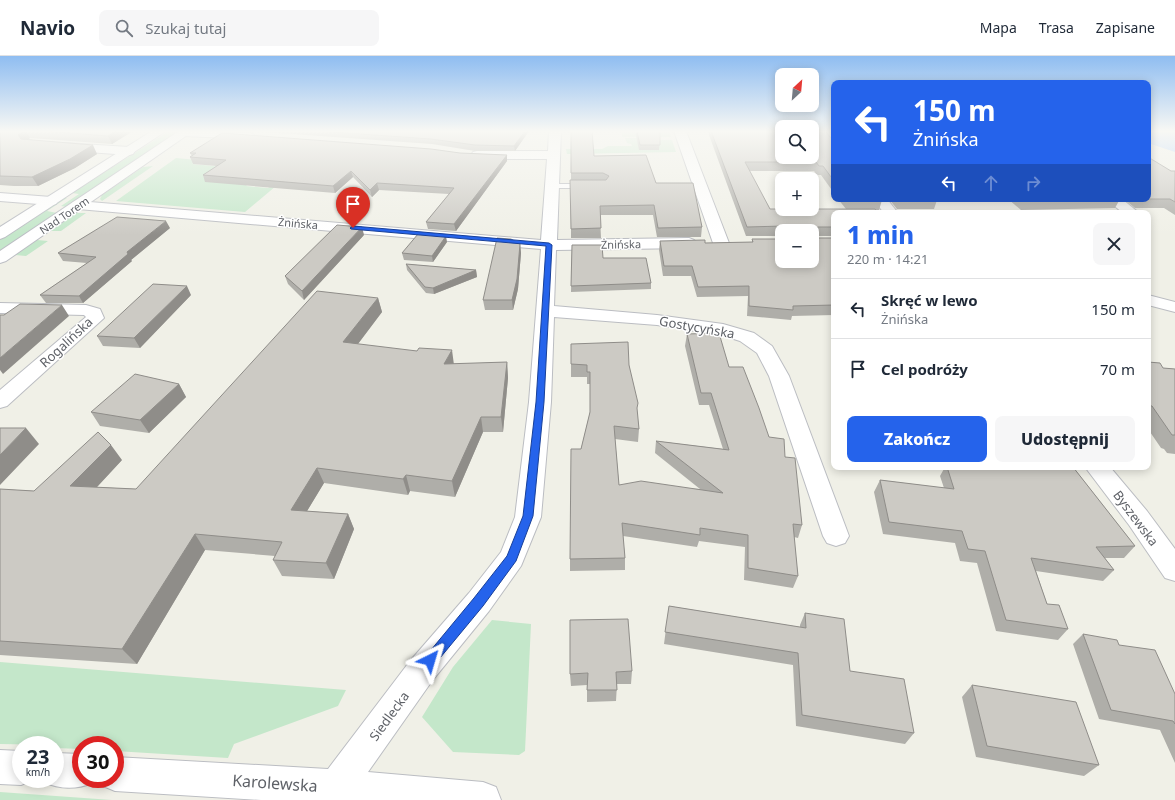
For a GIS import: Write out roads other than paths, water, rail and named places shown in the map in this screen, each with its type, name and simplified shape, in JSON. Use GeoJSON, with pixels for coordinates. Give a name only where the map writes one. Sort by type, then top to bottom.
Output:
{"type":"FeatureCollection","features":[{"type":"Feature","properties":{"kind":"street","name":"Nad Torem"},"geometry":{"type":"LineString","coordinates":[[0,234],[106,166]]}},
{"type":"Feature","properties":{"kind":"street","name":"Nad Torem"},"geometry":{"type":"LineString","coordinates":[[0,258],[136,166]]}},
{"type":"Feature","properties":{"kind":"street","name":"Siedlecka"},"geometry":{"type":"LineString","coordinates":[[333,794],[421,671],[479,602],[512,558],[528,516],[540,402],[553,166]]}},
{"type":"Feature","properties":{"kind":"street"},"geometry":{"type":"LineString","coordinates":[[693,166],[721,243]]}},
{"type":"Feature","properties":{"kind":"street"},"geometry":{"type":"LineString","coordinates":[[0,197],[51,201]]}},
{"type":"Feature","properties":{"kind":"street"},"geometry":{"type":"LineString","coordinates":[[882,202],[889,210]]}},
{"type":"Feature","properties":{"kind":"street"},"geometry":{"type":"LineString","coordinates":[[1117,202],[1129,210]]}},
{"type":"Feature","properties":{"kind":"street","name":"Żnińska"},"geometry":{"type":"LineString","coordinates":[[78,205],[549,245],[736,243]]}},
{"type":"Feature","properties":{"kind":"street"},"geometry":{"type":"LineString","coordinates":[[1151,301],[1175,307]]}},
{"type":"Feature","properties":{"kind":"street","name":"Rogalińska"},"geometry":{"type":"LineString","coordinates":[[0,308],[86,310],[94,313],[95,318],[0,401]]}},
{"type":"Feature","properties":{"kind":"street","name":"Gostycyńska"},"geometry":{"type":"LineString","coordinates":[[546,311],[657,320],[723,330],[747,337],[765,350],[779,376],[836,536]]}},
{"type":"Feature","properties":{"kind":"street","name":"Byszewska"},"geometry":{"type":"LineString","coordinates":[[1099,470],[1138,518],[1175,570]]}},
{"type":"Feature","properties":{"kind":"street"},"geometry":{"type":"LineString","coordinates":[[0,767],[12,768]]}},
{"type":"Feature","properties":{"kind":"street","name":"Karolewska"},"geometry":{"type":"LineString","coordinates":[[124,775],[333,794],[483,800]]}},
{"type":"Feature","properties":{"kind":"lane"},"geometry":{"type":"LineString","coordinates":[[552,186],[595,186]]}}]}
